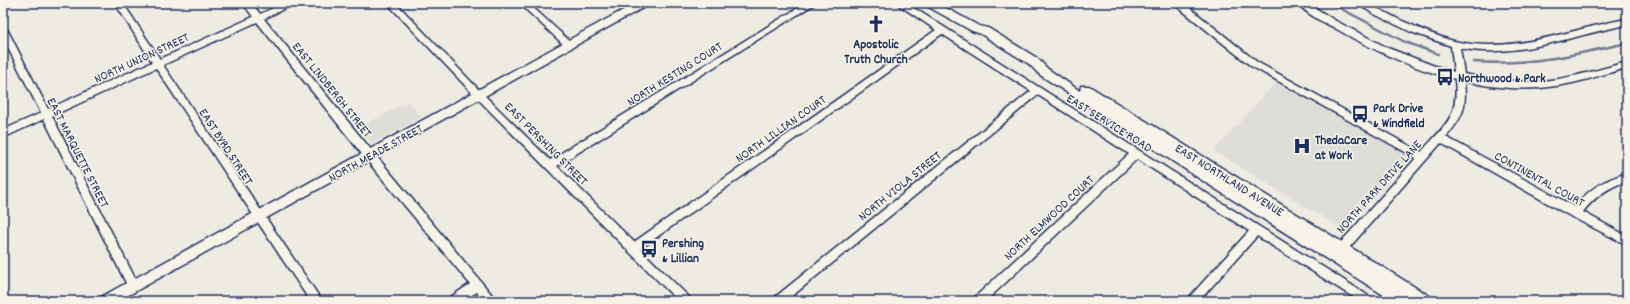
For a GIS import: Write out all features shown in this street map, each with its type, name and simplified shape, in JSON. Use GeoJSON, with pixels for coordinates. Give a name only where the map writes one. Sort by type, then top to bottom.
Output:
{"type":"FeatureCollection","features":[{"type":"Feature","properties":{"kind":"main road","name":"NORTH MEADE STREET"},"geometry":{"type":"LineString","coordinates":[[106,301],[644,3]]}},
{"type":"Feature","properties":{"kind":"main road","name":"EAST NORTHLAND AVENUE"},"geometry":{"type":"LineString","coordinates":[[930,3],[976,29],[984,31],[1033,61],[1044,72],[1215,183],[1426,301]]}},
{"type":"Feature","properties":{"kind":"main road","name":"EAST NORTHLAND AVENUE"},"geometry":{"type":"LineString","coordinates":[[947,3],[981,25],[984,31]]}},
{"type":"Feature","properties":{"kind":"main road","name":"EAST NORTHLAND AVENUE"},"geometry":{"type":"LineString","coordinates":[[1338,253],[1405,301]]}},
{"type":"Feature","properties":{"kind":"street","name":"EAST BYRD STREET"},"geometry":{"type":"LineString","coordinates":[[119,3],[314,301]]}},
{"type":"Feature","properties":{"kind":"street","name":"EAST LINDBERGH STREET"},"geometry":{"type":"LineString","coordinates":[[247,3],[369,155],[491,301]]}},
{"type":"Feature","properties":{"kind":"street","name":"NORTH UNION STREET"},"geometry":{"type":"LineString","coordinates":[[3,134],[291,3]]}},
{"type":"Feature","properties":{"kind":"street","name":"EAST PERSHING STREET"},"geometry":{"type":"LineString","coordinates":[[391,3],[478,94],[686,301]]}},
{"type":"Feature","properties":{"kind":"street"},"geometry":{"type":"LineString","coordinates":[[523,3],[569,44]]}},
{"type":"Feature","properties":{"kind":"street","name":"NORTH KESTING COURT"},"geometry":{"type":"LineString","coordinates":[[550,165],[812,3]]}},
{"type":"Feature","properties":{"kind":"street","name":"EAST SERVICE ROAD"},"geometry":{"type":"LineString","coordinates":[[900,3],[1368,301]]}},
{"type":"Feature","properties":{"kind":"street"},"geometry":{"type":"LineString","coordinates":[[1178,3],[1240,55],[1254,64],[1422,157]]}},
{"type":"Feature","properties":{"kind":"street"},"geometry":{"type":"LineString","coordinates":[[1302,3],[1330,22],[1393,54],[1458,77],[1510,84],[1548,84],[1627,66]]}},
{"type":"Feature","properties":{"kind":"street"},"geometry":{"type":"LineString","coordinates":[[1360,3],[1420,32],[1455,44],[1483,48],[1512,48],[1627,22]]}},
{"type":"Feature","properties":{"kind":"street","name":"EAST MARQUETTE STREET"},"geometry":{"type":"LineString","coordinates":[[3,29],[133,286]]}},
{"type":"Feature","properties":{"kind":"street","name":"NORTH LILLIAN COURT"},"geometry":{"type":"LineString","coordinates":[[633,248],[942,30]]}},
{"type":"Feature","properties":{"kind":"street","name":"NORTH PARK DRIVE LANE"},"geometry":{"type":"LineString","coordinates":[[1338,253],[1455,120],[1460,106],[1455,44]]}},
{"type":"Feature","properties":{"kind":"street","name":"NORTH VIOLA STREET"},"geometry":{"type":"LineString","coordinates":[[778,301],[1037,91]]}},
{"type":"Feature","properties":{"kind":"street","name":"CONTINENTAL COURT"},"geometry":{"type":"LineString","coordinates":[[1440,138],[1627,241]]}},
{"type":"Feature","properties":{"kind":"street","name":"NORTH ELMWOOD COURT"},"geometry":{"type":"LineString","coordinates":[[978,301],[1136,154]]}},
{"type":"Feature","properties":{"kind":"street"},"geometry":{"type":"LineString","coordinates":[[1576,214],[1590,195],[1598,189],[1607,183],[1627,177]]}},
{"type":"Feature","properties":{"kind":"street"},"geometry":{"type":"LineString","coordinates":[[1192,301],[1256,230]]}},
{"type":"Feature","properties":{"kind":"street"},"geometry":{"type":"LineString","coordinates":[[453,301],[478,285]]}},
{"type":"Feature","properties":{"kind":"shaded area"},"geometry":{"type":"Polygon","coordinates":[[[1276,82],[1410,156],[1410,160],[1344,230],[1214,151],[1276,82]]]}},
{"type":"Feature","properties":{"kind":"shaded area"},"geometry":{"type":"Polygon","coordinates":[[[408,102],[421,117],[372,144],[358,128],[408,102]]]}},
{"type":"Feature","properties":{"kind":"waterway"},"geometry":{"type":"LineString","coordinates":[[1330,3],[1405,42],[1438,54]]}},
{"type":"Feature","properties":{"kind":"waterway"},"geometry":{"type":"LineString","coordinates":[[1474,62],[1494,63],[1532,61],[1589,52],[1627,43]]}},
{"type":"Feature","properties":{"kind":"place","name":"Apostolic Truth Church"},"geometry":{"type":"Point","coordinates":[876,24]}},
{"type":"Feature","properties":{"kind":"place","name":"Northwood & Park"},"geometry":{"type":"Point","coordinates":[1445,77]}},
{"type":"Feature","properties":{"kind":"place","name":"Park Drive & Windfield"},"geometry":{"type":"Point","coordinates":[1360,114]}},
{"type":"Feature","properties":{"kind":"place","name":"ThedaCare at Work"},"geometry":{"type":"Point","coordinates":[1302,146]}},
{"type":"Feature","properties":{"kind":"place","name":"Pershing & Lillian"},"geometry":{"type":"Point","coordinates":[649,249]}}]}
